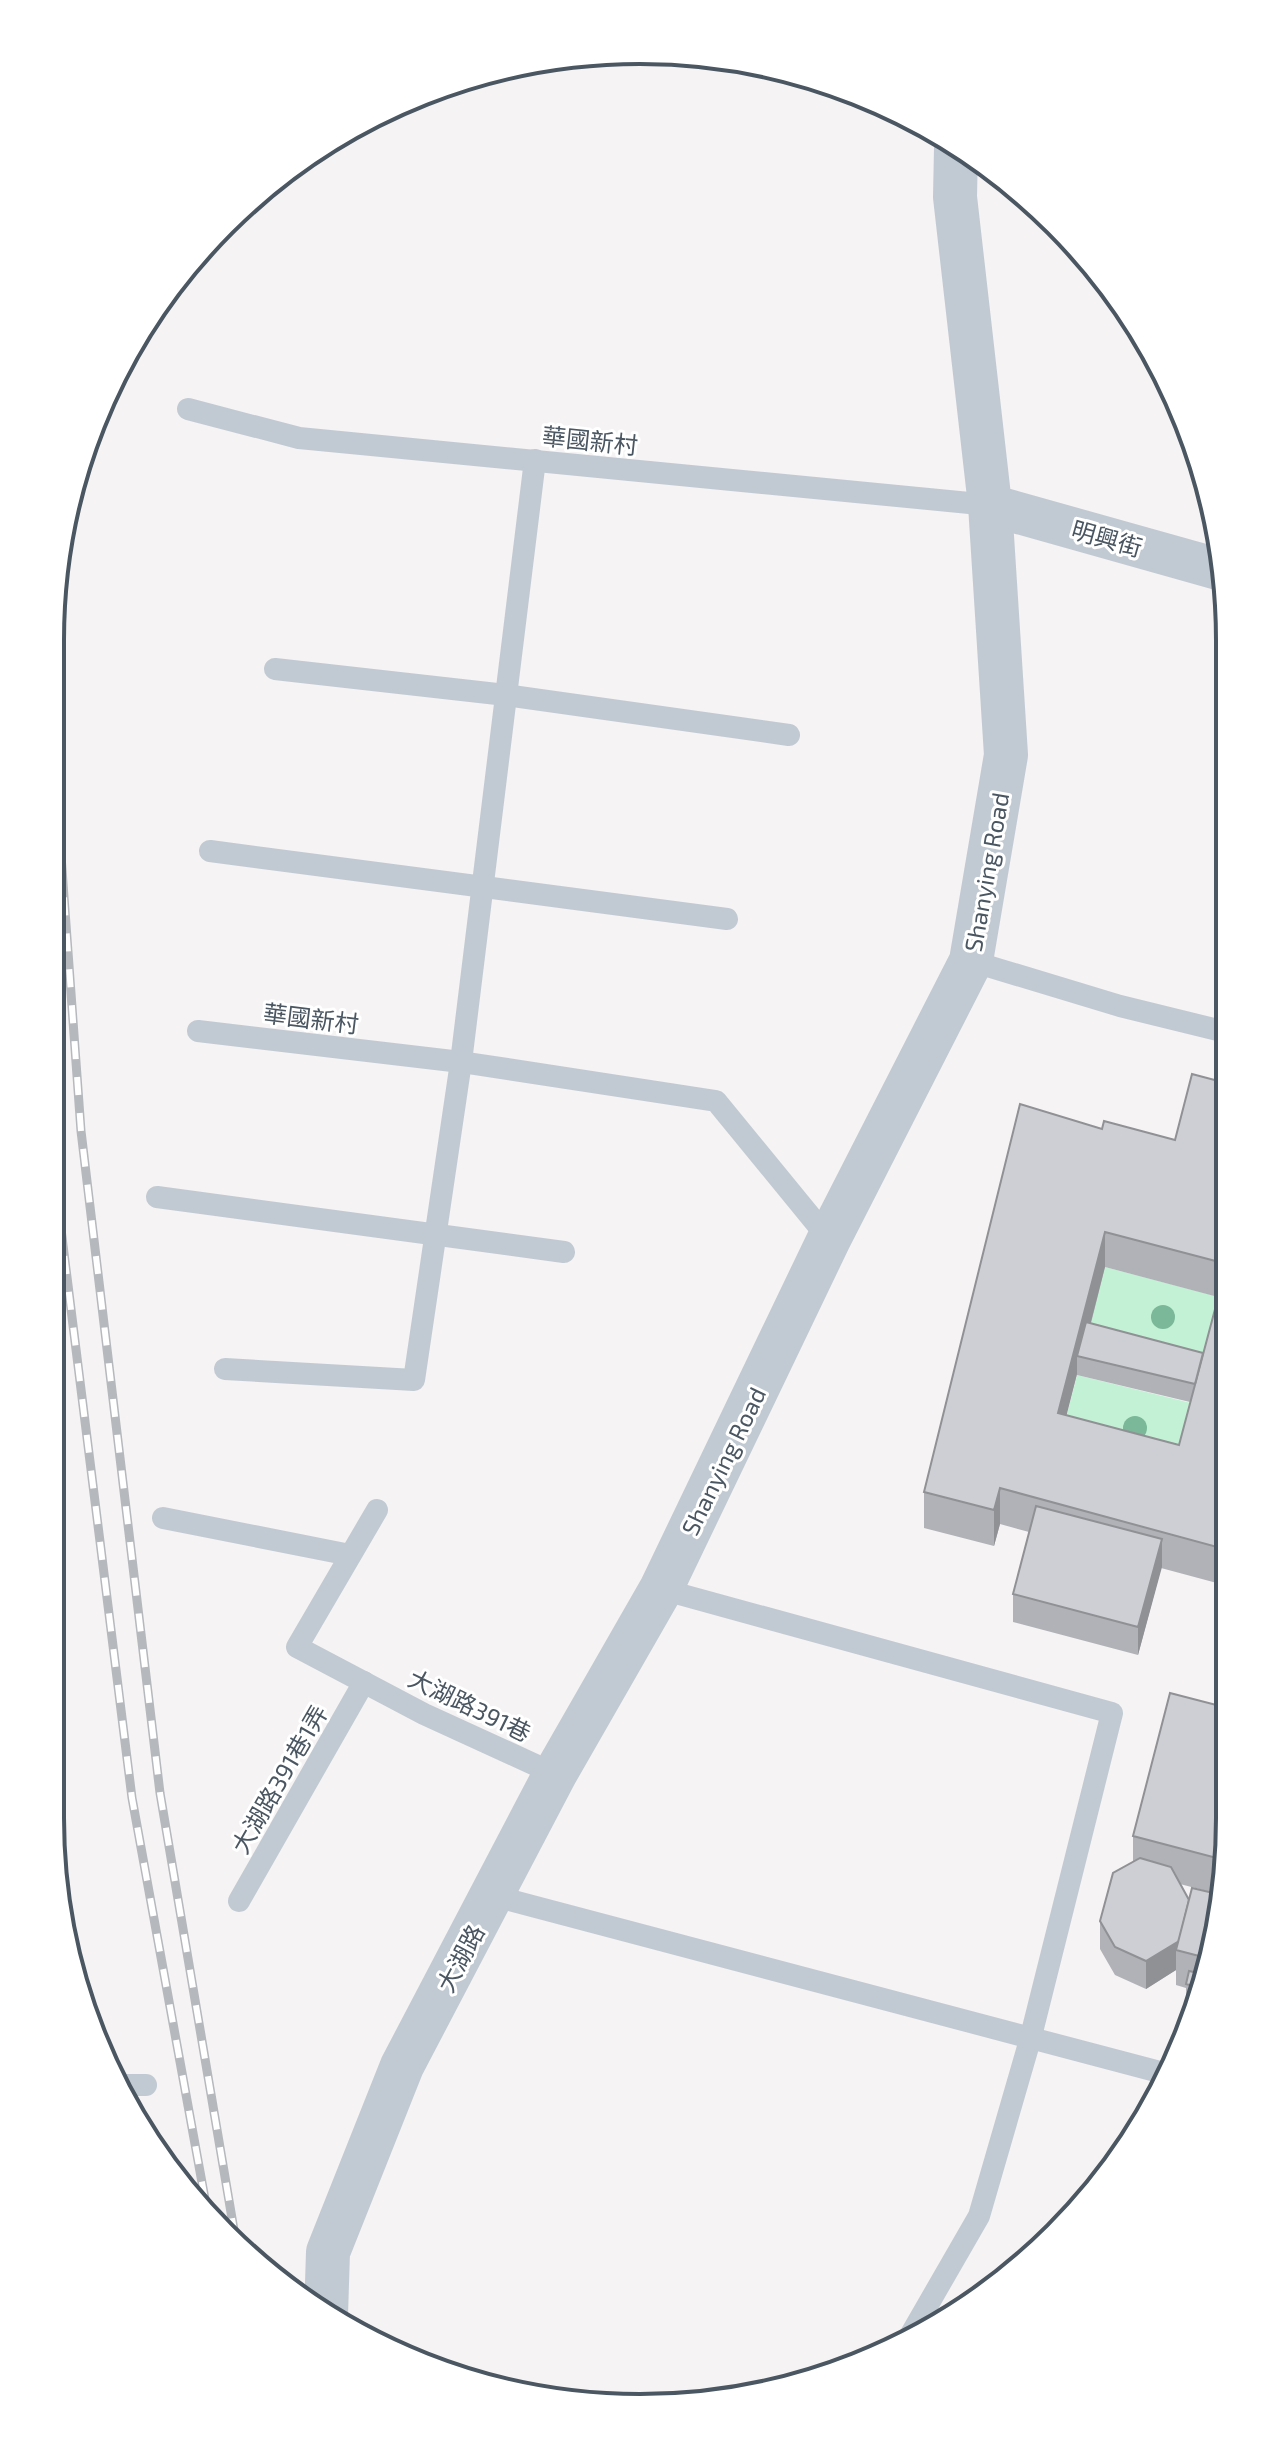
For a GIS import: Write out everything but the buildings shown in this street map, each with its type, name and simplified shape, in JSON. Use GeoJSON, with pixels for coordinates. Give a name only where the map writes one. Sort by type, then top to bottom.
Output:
{"type":"FeatureCollection","features":[{"type":"Feature","properties":{"kind":"street","name":"Shanying Road"},"geometry":{"type":"LineString","coordinates":[[653,1604],[829,1239],[971,961],[1006,755],[990,505],[955,197],[956,158]]}},
{"type":"Feature","properties":{"kind":"street","name":"明興街"},"geometry":{"type":"LineString","coordinates":[[990,505],[1211,567]]}},
{"type":"Feature","properties":{"kind":"street","name":"大湖路"},"geometry":{"type":"LineString","coordinates":[[321,2298],[328,2252],[402,2066],[494,1896],[555,1774],[653,1604]]}},
{"type":"Feature","properties":{"kind":"lane","name":"華國新村"},"geometry":{"type":"LineString","coordinates":[[188,409],[299,438],[990,505]]}},
{"type":"Feature","properties":{"kind":"lane"},"geometry":{"type":"LineString","coordinates":[[225,1369],[414,1380],[461,1062],[535,460]]}},
{"type":"Feature","properties":{"kind":"lane"},"geometry":{"type":"LineString","coordinates":[[275,669],[506,695],[789,735]]}},
{"type":"Feature","properties":{"kind":"lane"},"geometry":{"type":"LineString","coordinates":[[210,851],[727,919]]}},
{"type":"Feature","properties":{"kind":"lane"},"geometry":{"type":"LineString","coordinates":[[971,961],[1120,1006],[1216,1030]]}},
{"type":"Feature","properties":{"kind":"lane","name":"華國新村"},"geometry":{"type":"LineString","coordinates":[[198,1031],[461,1062],[716,1101],[829,1239]]}},
{"type":"Feature","properties":{"kind":"lane"},"geometry":{"type":"LineString","coordinates":[[157,1197],[564,1252]]}},
{"type":"Feature","properties":{"kind":"lane"},"geometry":{"type":"LineString","coordinates":[[163,1518],[350,1555],[377,1510]]}},
{"type":"Feature","properties":{"kind":"lane","name":"大湖路391巷"},"geometry":{"type":"LineString","coordinates":[[350,1555],[297,1647],[555,1774]]}},
{"type":"Feature","properties":{"kind":"lane"},"geometry":{"type":"LineString","coordinates":[[653,1604],[1112,1713],[1030,2040],[979,2216],[918,2323]]}},
{"type":"Feature","properties":{"kind":"lane","name":"大湖路391巷1弄"},"geometry":{"type":"LineString","coordinates":[[239,1901],[364,1682]]}},
{"type":"Feature","properties":{"kind":"lane"},"geometry":{"type":"LineString","coordinates":[[494,1896],[1158,2072]]}},
{"type":"Feature","properties":{"kind":"lane"},"geometry":{"type":"LineString","coordinates":[[130,2085],[146,2085]]}},
{"type":"Feature","properties":{"kind":"green space"},"geometry":{"type":"Polygon","coordinates":[[[1105,1267],[1216,1296],[1216,1340],[1207,1373],[1086,1341],[1105,1267]]]}},
{"type":"Feature","properties":{"kind":"green space"},"geometry":{"type":"Polygon","coordinates":[[[1077,1375],[1199,1405],[1179,1481],[1058,1449],[1077,1375]]]}},
{"type":"Feature","properties":{"kind":"railway"},"geometry":{"type":"LineString","coordinates":[[64,897],[81,1131],[160,1793],[233,2225]]}},
{"type":"Feature","properties":{"kind":"railway"},"geometry":{"type":"LineString","coordinates":[[64,1253],[132,1798],[204,2195]]}}]}
